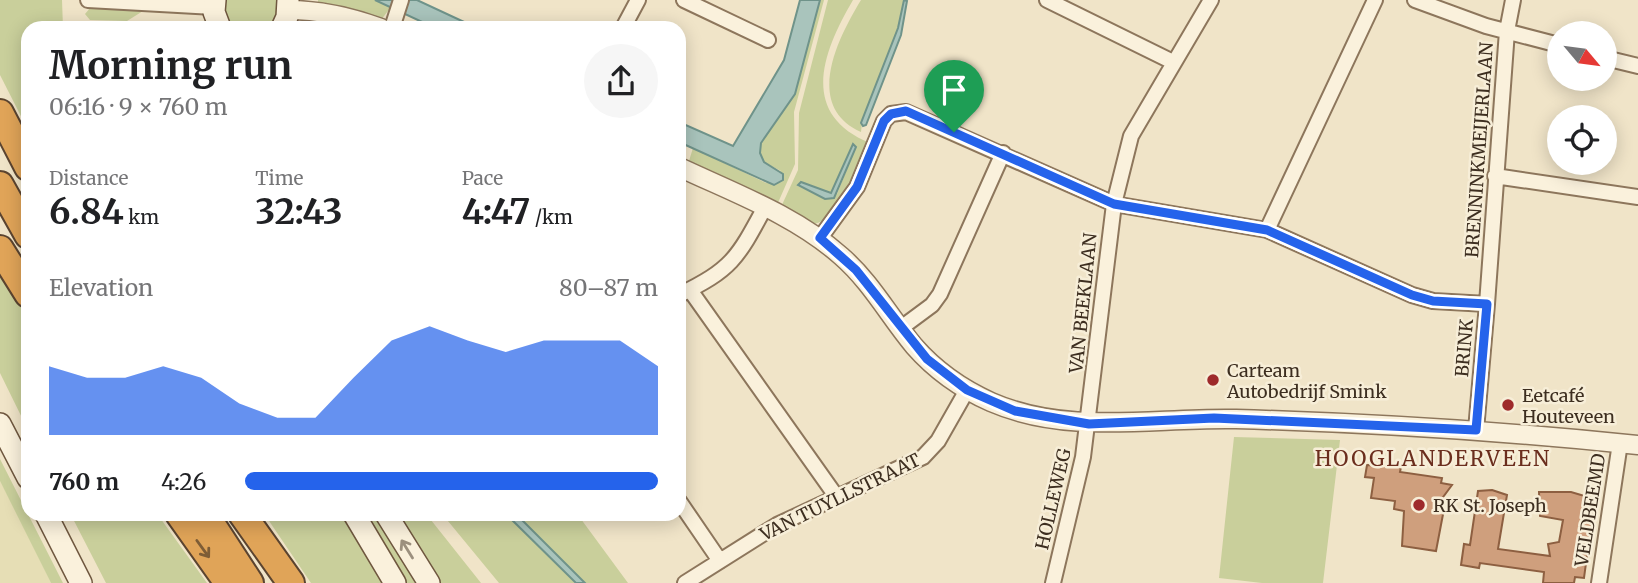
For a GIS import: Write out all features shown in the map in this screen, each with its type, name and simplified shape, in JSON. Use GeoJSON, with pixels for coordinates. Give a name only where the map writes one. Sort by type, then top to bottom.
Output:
{"type":"FeatureCollection","features":[{"type":"Feature","properties":{"kind":"highway"},"geometry":{"type":"LineString","coordinates":[[0,113],[21,154]]}},
{"type":"Feature","properties":{"kind":"highway"},"geometry":{"type":"LineString","coordinates":[[0,185],[21,222]]}},
{"type":"Feature","properties":{"kind":"highway"},"geometry":{"type":"LineString","coordinates":[[0,249],[21,282]]}},
{"type":"Feature","properties":{"kind":"highway"},"geometry":{"type":"LineString","coordinates":[[183,521],[228,583]]}},
{"type":"Feature","properties":{"kind":"highway"},"geometry":{"type":"LineString","coordinates":[[210,521],[250,583]]}},
{"type":"Feature","properties":{"kind":"highway"},"geometry":{"type":"LineString","coordinates":[[247,521],[291,583]]}},
{"type":"Feature","properties":{"kind":"main road"},"geometry":{"type":"LineString","coordinates":[[214,3],[218,21]]}},
{"type":"Feature","properties":{"kind":"main road"},"geometry":{"type":"LineString","coordinates":[[0,424],[21,464]]}},
{"type":"Feature","properties":{"kind":"main road"},"geometry":{"type":"LineString","coordinates":[[50,521],[81,583]]}},
{"type":"Feature","properties":{"kind":"main road"},"geometry":{"type":"LineString","coordinates":[[358,521],[395,583]]}},
{"type":"Feature","properties":{"kind":"main road"},"geometry":{"type":"LineString","coordinates":[[390,521],[429,583]]}},
{"type":"Feature","properties":{"kind":"street"},"geometry":{"type":"LineString","coordinates":[[88,0],[214,3]]}},
{"type":"Feature","properties":{"kind":"street"},"geometry":{"type":"LineString","coordinates":[[627,21],[638,0]]}},
{"type":"Feature","properties":{"kind":"street"},"geometry":{"type":"LineString","coordinates":[[684,0],[768,40]]}},
{"type":"Feature","properties":{"kind":"street"},"geometry":{"type":"LineString","coordinates":[[1047,0],[1173,62]]}},
{"type":"Feature","properties":{"kind":"street","name":"VAN BEEKLAAN"},"geometry":{"type":"LineString","coordinates":[[1089,424],[1114,204],[1131,136],[1211,0]]}},
{"type":"Feature","properties":{"kind":"street"},"geometry":{"type":"LineString","coordinates":[[1267,230],[1375,0]]}},
{"type":"Feature","properties":{"kind":"street"},"geometry":{"type":"LineString","coordinates":[[1415,0],[1486,26],[1547,42]]}},
{"type":"Feature","properties":{"kind":"street","name":"BRENNINKMEIJERLAAN"},"geometry":{"type":"LineString","coordinates":[[1487,304],[1507,30],[1513,0]]}},
{"type":"Feature","properties":{"kind":"street"},"geometry":{"type":"LineString","coordinates":[[286,13],[316,12],[362,21]]}},
{"type":"Feature","properties":{"kind":"street"},"geometry":{"type":"LineString","coordinates":[[1617,61],[1638,66]]}},
{"type":"Feature","properties":{"kind":"street","name":"BRINK"},"geometry":{"type":"LineString","coordinates":[[820,238],[857,187],[884,121],[891,114],[906,111],[1114,204],[1267,230],[1412,295],[1433,301],[1487,304],[1476,430]]}},
{"type":"Feature","properties":{"kind":"street"},"geometry":{"type":"LineString","coordinates":[[901,328],[932,305],[940,294],[1003,153]]}},
{"type":"Feature","properties":{"kind":"street"},"geometry":{"type":"LineString","coordinates":[[686,170],[765,207],[820,238],[856,270],[927,359],[967,390],[1015,411],[1089,424],[1203,418],[1476,430],[1629,444]]}},
{"type":"Feature","properties":{"kind":"street"},"geometry":{"type":"LineString","coordinates":[[1495,176],[1638,197]]}},
{"type":"Feature","properties":{"kind":"street"},"geometry":{"type":"LineString","coordinates":[[686,292],[714,278],[731,264],[765,207]]}},
{"type":"Feature","properties":{"kind":"street"},"geometry":{"type":"LineString","coordinates":[[686,293],[836,496]]}},
{"type":"Feature","properties":{"kind":"street","name":"VAN TUYLLSTRAAT"},"geometry":{"type":"LineString","coordinates":[[694,580],[777,525],[836,496],[903,469],[923,457],[938,441],[967,390]]}},
{"type":"Feature","properties":{"kind":"street","name":"HOLLEWEG"},"geometry":{"type":"LineString","coordinates":[[1053,583],[1089,424]]}},
{"type":"Feature","properties":{"kind":"street","name":"VELDBEEMD"},"geometry":{"type":"LineString","coordinates":[[1599,583],[1629,444]]}},
{"type":"Feature","properties":{"kind":"street"},"geometry":{"type":"LineString","coordinates":[[686,511],[720,561]]}},
{"type":"Feature","properties":{"kind":"shaded area"},"geometry":{"type":"Polygon","coordinates":[[[0,481],[18,515],[51,583],[0,583],[0,481]]]}},
{"type":"Feature","properties":{"kind":"green space"},"geometry":{"type":"Polygon","coordinates":[[[0,0],[62,0],[63,21],[21,21],[21,116],[0,75],[0,0]]]}},
{"type":"Feature","properties":{"kind":"green space"},"geometry":{"type":"Polygon","coordinates":[[[223,0],[280,0],[281,8],[276,21],[226,21],[223,0]]]}},
{"type":"Feature","properties":{"kind":"green space"},"geometry":{"type":"Polygon","coordinates":[[[318,0],[375,0],[391,7],[381,20],[318,5],[318,0]]]}},
{"type":"Feature","properties":{"kind":"green space"},"geometry":{"type":"Polygon","coordinates":[[[820,0],[824,0],[794,112],[795,164],[777,205],[688,164],[693,148],[766,183],[781,171],[764,162],[760,153],[761,143],[795,94],[820,0]]]}},
{"type":"Feature","properties":{"kind":"green space"},"geometry":{"type":"Polygon","coordinates":[[[828,0],[853,0],[826,61],[823,80],[825,99],[833,116],[848,131],[870,143],[855,178],[839,204],[821,222],[812,224],[781,207],[798,170],[799,113],[828,0]],[[853,145],[831,193],[801,182],[798,186],[825,199],[837,194],[856,147],[853,145]]]}},
{"type":"Feature","properties":{"kind":"green space"},"geometry":{"type":"Polygon","coordinates":[[[861,0],[905,0],[898,28],[861,132],[843,120],[833,106],[829,89],[836,52],[861,0]]]}},
{"type":"Feature","properties":{"kind":"green space"},"geometry":{"type":"Polygon","coordinates":[[[90,8],[143,11],[127,21],[90,20],[85,14],[90,8]]]}},
{"type":"Feature","properties":{"kind":"green space"},"geometry":{"type":"Polygon","coordinates":[[[0,270],[21,304],[21,416],[0,373],[0,270]]]}},
{"type":"Feature","properties":{"kind":"green space"},"geometry":{"type":"Polygon","coordinates":[[[1234,437],[1340,440],[1323,583],[1262,583],[1219,578],[1234,437]]]}},
{"type":"Feature","properties":{"kind":"green space"},"geometry":{"type":"Polygon","coordinates":[[[0,459],[21,500],[21,521],[32,521],[63,583],[51,583],[0,481],[0,459]]]}},
{"type":"Feature","properties":{"kind":"green space"},"geometry":{"type":"Polygon","coordinates":[[[74,521],[162,521],[207,583],[106,583],[74,521]]]}},
{"type":"Feature","properties":{"kind":"green space"},"geometry":{"type":"Polygon","coordinates":[[[269,521],[354,521],[391,583],[311,583],[269,521]]]}},
{"type":"Feature","properties":{"kind":"green space"},"geometry":{"type":"Polygon","coordinates":[[[363,521],[386,521],[425,583],[400,583],[363,521]]]}},
{"type":"Feature","properties":{"kind":"green space"},"geometry":{"type":"Polygon","coordinates":[[[395,521],[432,521],[481,583],[434,583],[395,521]]]}},
{"type":"Feature","properties":{"kind":"green space"},"geometry":{"type":"Polygon","coordinates":[[[448,521],[513,521],[576,583],[499,583],[448,521]]]}},
{"type":"Feature","properties":{"kind":"green space"},"geometry":{"type":"Polygon","coordinates":[[[523,521],[582,521],[628,583],[585,583],[523,521]]]}},
{"type":"Feature","properties":{"kind":"water"},"geometry":{"type":"Polygon","coordinates":[[[375,0],[417,0],[462,21],[420,21],[375,0]]]}},
{"type":"Feature","properties":{"kind":"water"},"geometry":{"type":"Polygon","coordinates":[[[800,0],[820,0],[795,94],[761,143],[760,153],[764,162],[783,174],[783,180],[774,185],[686,145],[686,125],[733,146],[784,60],[800,0]]]}},
{"type":"Feature","properties":{"kind":"water"},"geometry":{"type":"Polygon","coordinates":[[[904,0],[907,1],[901,35],[866,125],[863,126],[861,123],[898,28],[904,0]]]}},
{"type":"Feature","properties":{"kind":"water"},"geometry":{"type":"Polygon","coordinates":[[[853,144],[856,147],[834,198],[825,199],[798,185],[801,182],[831,193],[853,144]]]}},
{"type":"Feature","properties":{"kind":"water"},"geometry":{"type":"Polygon","coordinates":[[[513,521],[523,521],[585,583],[576,583],[513,521]]]}},
{"type":"Feature","properties":{"kind":"building","name":"RK St. Joseph"},"geometry":{"type":"Polygon","coordinates":[[[1367,465],[1401,467],[1400,472],[1442,478],[1441,483],[1452,485],[1435,508],[1444,509],[1436,551],[1402,546],[1404,511],[1394,509],[1395,501],[1371,498],[1374,478],[1365,477],[1367,465]]]}},
{"type":"Feature","properties":{"kind":"building"},"geometry":{"type":"Polygon","coordinates":[[[1492,490],[1507,495],[1498,549],[1550,556],[1548,544],[1559,542],[1563,520],[1540,516],[1539,492],[1571,492],[1598,500],[1592,519],[1584,578],[1575,577],[1574,583],[1543,583],[1544,572],[1480,563],[1479,568],[1461,565],[1464,544],[1470,545],[1478,491],[1492,490]]]}},
{"type":"Feature","properties":{"kind":"place","name":"Carteam Autobedrijf Smink"},"geometry":{"type":"Point","coordinates":[1213,380]}},
{"type":"Feature","properties":{"kind":"place","name":"Eetcafé Houteveen"},"geometry":{"type":"Point","coordinates":[1508,405]}},
{"type":"Feature","properties":{"kind":"place","name":"RK St. Joseph"},"geometry":{"type":"Point","coordinates":[1419,505]}},
{"type":"Feature","properties":{"kind":"district","name":"HOOGLANDERVEEN"},"geometry":{"type":"Point","coordinates":[1433,458]}},
{"type":"Feature","properties":{"kind":"route"},"geometry":{"type":"LineString","coordinates":[[906,111],[954,132],[1114,204],[1267,230],[1412,295],[1433,301],[1487,304],[1476,430],[1214,418],[1089,424],[1015,411],[967,390],[927,359],[856,270],[820,238],[857,187],[884,121],[891,114],[906,111]]}}]}
